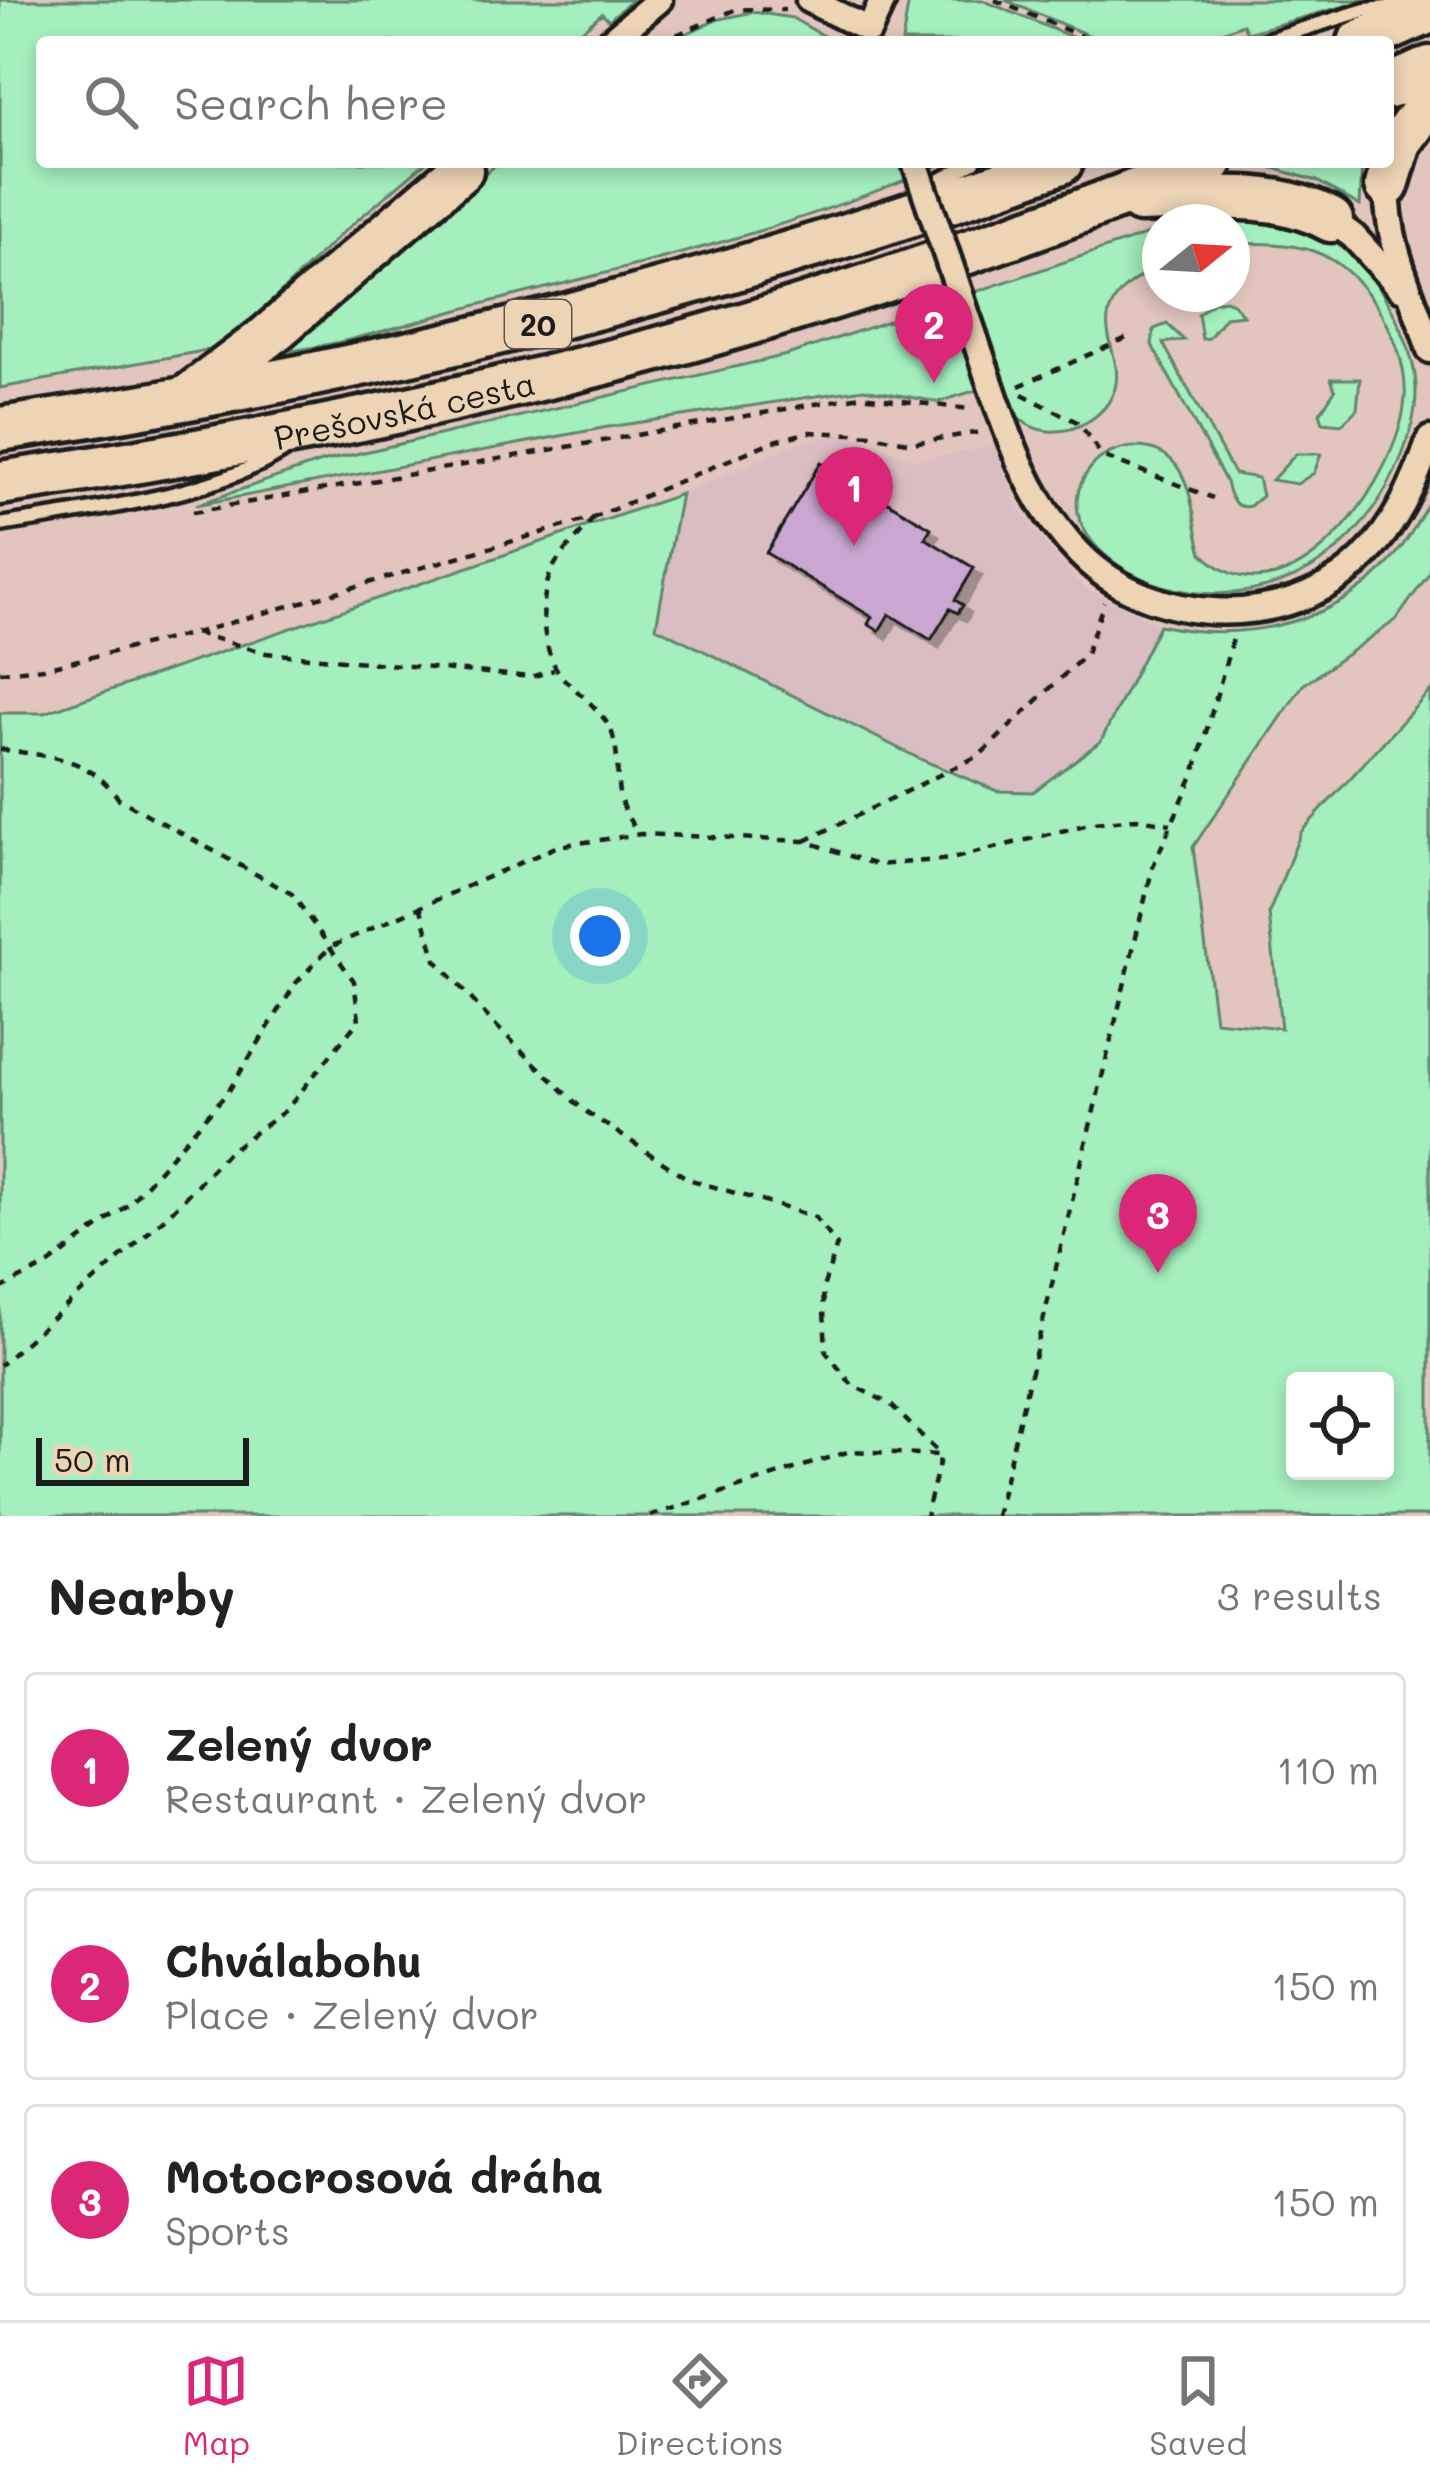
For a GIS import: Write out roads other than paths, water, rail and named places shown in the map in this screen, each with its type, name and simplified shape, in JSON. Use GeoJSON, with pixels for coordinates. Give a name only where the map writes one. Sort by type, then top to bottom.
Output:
{"type":"FeatureCollection","features":[{"type":"Feature","properties":{"kind":"highway"},"geometry":{"type":"LineString","coordinates":[[1372,36],[1430,8]]}},
{"type":"Feature","properties":{"kind":"highway"},"geometry":{"type":"LineString","coordinates":[[1394,84],[1430,68]]}},
{"type":"Feature","properties":{"kind":"highway"},"geometry":{"type":"LineString","coordinates":[[1394,162],[1400,142],[1430,101]]}},
{"type":"Feature","properties":{"kind":"highway"},"geometry":{"type":"LineString","coordinates":[[184,400],[267,337],[463,168]]}},
{"type":"Feature","properties":{"kind":"highway","name":"Prešovská cesta"},"geometry":{"type":"LineString","coordinates":[[0,429],[184,400],[546,322],[663,292],[1043,168]]}},
{"type":"Feature","properties":{"kind":"highway","name":"Prešovská cesta"},"geometry":{"type":"LineString","coordinates":[[0,483],[325,426],[625,357],[913,271],[1195,168]]}},
{"type":"Feature","properties":{"kind":"highway"},"geometry":{"type":"LineString","coordinates":[[1387,185],[1392,168]]}},
{"type":"Feature","properties":{"kind":"highway"},"geometry":{"type":"LineString","coordinates":[[1109,201],[1265,197],[1311,209],[1331,220]]}},
{"type":"Feature","properties":{"kind":"street"},"geometry":{"type":"LineString","coordinates":[[616,36],[651,7],[685,0]]}},
{"type":"Feature","properties":{"kind":"street"},"geometry":{"type":"LineString","coordinates":[[859,0],[871,36]]}},
{"type":"Feature","properties":{"kind":"street"},"geometry":{"type":"LineString","coordinates":[[871,36],[883,0]]}},
{"type":"Feature","properties":{"kind":"street"},"geometry":{"type":"LineString","coordinates":[[804,8],[871,36]]}},
{"type":"Feature","properties":{"kind":"street"},"geometry":{"type":"LineString","coordinates":[[917,168],[997,372],[1004,394],[1005,426],[1037,499],[1062,536],[1112,580],[1142,596],[1175,607],[1240,611],[1298,598],[1324,586],[1360,562],[1390,526],[1430,440]]}},
{"type":"Feature","properties":{"kind":"street"},"geometry":{"type":"LineString","coordinates":[[1387,185],[1391,233],[1407,294],[1429,344]]}},
{"type":"Feature","properties":{"kind":"street"},"geometry":{"type":"LineString","coordinates":[[1331,220],[1353,236],[1407,294]]}},
{"type":"Feature","properties":{"kind":"lane"},"geometry":{"type":"LineString","coordinates":[[1280,36],[1365,10],[1430,8]]}},
{"type":"Feature","properties":{"kind":"lane"},"geometry":{"type":"LineString","coordinates":[[856,232],[961,168]]}},
{"type":"Feature","properties":{"kind":"lane"},"geometry":{"type":"LineString","coordinates":[[0,525],[135,503],[259,465],[325,426]]}},
{"type":"Feature","properties":{"kind":"place","name":"Chválabohu"},"geometry":{"type":"Point","coordinates":[934,383]}},
{"type":"Feature","properties":{"kind":"place","name":"Zelený dvor"},"geometry":{"type":"Point","coordinates":[854,546]}},
{"type":"Feature","properties":{"kind":"place","name":"Motocrosová dráha"},"geometry":{"type":"Point","coordinates":[1158,1273]}}]}
